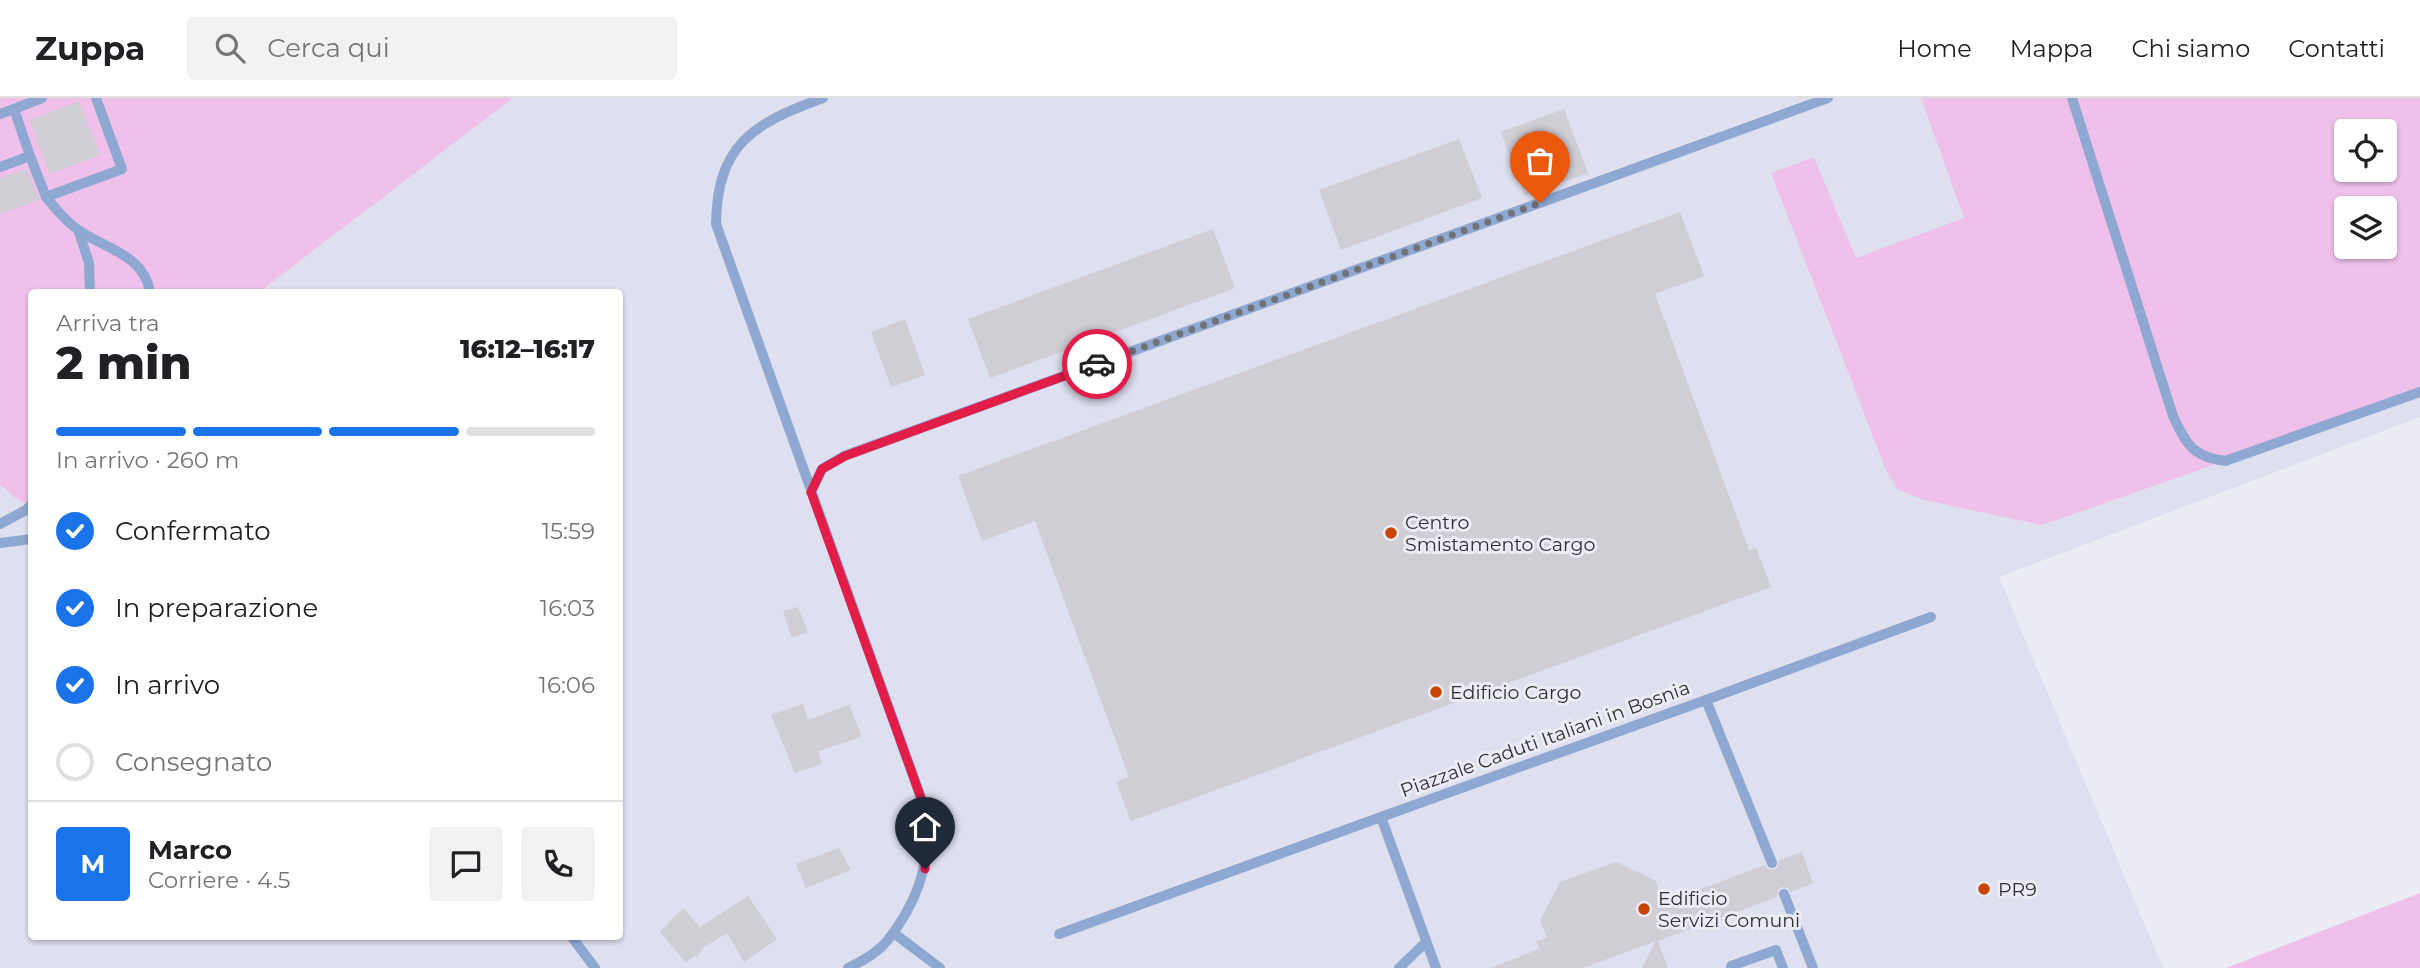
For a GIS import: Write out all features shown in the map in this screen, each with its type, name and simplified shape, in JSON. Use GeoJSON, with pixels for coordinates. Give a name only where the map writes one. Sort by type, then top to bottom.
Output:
{"type":"FeatureCollection","features":[{"type":"Feature","properties":{"kind":"lane"},"geometry":{"type":"LineString","coordinates":[[0,114],[42,98]]}},
{"type":"Feature","properties":{"kind":"lane"},"geometry":{"type":"LineString","coordinates":[[46,197],[122,169],[96,98]]}},
{"type":"Feature","properties":{"kind":"lane"},"geometry":{"type":"LineString","coordinates":[[823,98],[770,120],[742,141],[725,169],[719,187],[716,224],[921,798],[926,822],[925,869],[916,896],[895,934],[879,950],[848,968]]}},
{"type":"Feature","properties":{"kind":"lane"},"geometry":{"type":"LineString","coordinates":[[811,492],[822,469],[845,456],[1828,98]]}},
{"type":"Feature","properties":{"kind":"lane"},"geometry":{"type":"LineString","coordinates":[[2072,98],[2173,416],[2180,432],[2193,449],[2207,459],[2225,461],[2420,391]]}},
{"type":"Feature","properties":{"kind":"lane"},"geometry":{"type":"LineString","coordinates":[[14,109],[46,197],[63,218],[79,231],[137,264],[146,276],[149,289]]}},
{"type":"Feature","properties":{"kind":"lane"},"geometry":{"type":"LineString","coordinates":[[0,167],[30,156]]}},
{"type":"Feature","properties":{"kind":"lane"},"geometry":{"type":"LineString","coordinates":[[79,231],[89,263],[90,289]]}},
{"type":"Feature","properties":{"kind":"lane"},"geometry":{"type":"LineString","coordinates":[[0,524],[28,505]]}},
{"type":"Feature","properties":{"kind":"lane"},"geometry":{"type":"LineString","coordinates":[[2,539],[28,539]]}},
{"type":"Feature","properties":{"kind":"lane"},"geometry":{"type":"LineString","coordinates":[[1706,700],[1931,618]]}},
{"type":"Feature","properties":{"kind":"lane","name":"Piazzale Caduti Italiani in Bosnia"},"geometry":{"type":"LineString","coordinates":[[1436,968],[1381,817],[1706,700],[1772,863]]}},
{"type":"Feature","properties":{"kind":"lane"},"geometry":{"type":"LineString","coordinates":[[1059,934],[1381,817]]}},
{"type":"Feature","properties":{"kind":"lane"},"geometry":{"type":"LineString","coordinates":[[1784,894],[1813,968]]}},
{"type":"Feature","properties":{"kind":"lane"},"geometry":{"type":"LineString","coordinates":[[895,934],[940,968]]}},
{"type":"Feature","properties":{"kind":"lane"},"geometry":{"type":"LineString","coordinates":[[574,940],[595,968]]}},
{"type":"Feature","properties":{"kind":"lane"},"geometry":{"type":"LineString","coordinates":[[1399,968],[1426,942]]}},
{"type":"Feature","properties":{"kind":"lane"},"geometry":{"type":"LineString","coordinates":[[1732,968],[1731,966],[1776,950],[1783,968]]}},
{"type":"Feature","properties":{"kind":"shaded area"},"geometry":{"type":"Polygon","coordinates":[[[0,98],[2420,98],[2420,417],[1999,577],[2163,968],[0,968],[0,98]]]}},
{"type":"Feature","properties":{"kind":"shaded area"},"geometry":{"type":"Polygon","coordinates":[[[0,98],[513,98],[263,289],[28,289],[28,505],[0,484],[0,98]]]}},
{"type":"Feature","properties":{"kind":"shaded area"},"geometry":{"type":"Polygon","coordinates":[[[1921,98],[2420,98],[2420,387],[2225,461],[2042,525],[1924,500],[1898,490],[1886,470],[1771,173],[1814,157],[1856,258],[1964,218],[1921,98]]]}},
{"type":"Feature","properties":{"kind":"shaded area"},"geometry":{"type":"Polygon","coordinates":[[[2420,893],[2420,968],[2226,968],[2420,893]]]}},
{"type":"Feature","properties":{"kind":"building"},"geometry":{"type":"Polygon","coordinates":[[[79,101],[100,155],[50,174],[30,120],[79,101]]]}},
{"type":"Feature","properties":{"kind":"building"},"geometry":{"type":"Polygon","coordinates":[[[1564,109],[1588,173],[1525,196],[1501,132],[1564,109]]]}},
{"type":"Feature","properties":{"kind":"building"},"geometry":{"type":"Polygon","coordinates":[[[1459,139],[1482,198],[1341,250],[1319,190],[1459,139]]]}},
{"type":"Feature","properties":{"kind":"building"},"geometry":{"type":"Polygon","coordinates":[[[27,169],[39,200],[0,214],[0,178],[27,169]]]}},
{"type":"Feature","properties":{"kind":"building","name":"Centro Smistamento Cargo"},"geometry":{"type":"Polygon","coordinates":[[[1680,212],[1704,276],[1655,294],[1749,550],[1756,548],[1771,587],[1131,821],[1116,782],[1129,777],[1035,521],[982,541],[958,476],[1680,212]]]}},
{"type":"Feature","properties":{"kind":"building"},"geometry":{"type":"Polygon","coordinates":[[[1213,229],[1235,288],[990,378],[968,319],[1213,229]]]}},
{"type":"Feature","properties":{"kind":"building"},"geometry":{"type":"Polygon","coordinates":[[[905,319],[925,375],[891,387],[871,332],[905,319]]]}},
{"type":"Feature","properties":{"kind":"building"},"geometry":{"type":"Polygon","coordinates":[[[798,607],[808,632],[792,638],[783,611],[798,607]]]}},
{"type":"Feature","properties":{"kind":"building"},"geometry":{"type":"Polygon","coordinates":[[[803,704],[808,720],[849,705],[862,737],[818,751],[822,764],[795,773],[771,715],[803,704]]]}},
{"type":"Feature","properties":{"kind":"building"},"geometry":{"type":"Polygon","coordinates":[[[839,848],[851,870],[806,888],[796,864],[839,848]]]}},
{"type":"Feature","properties":{"kind":"building","name":"Edificio Servizi Comuni"},"geometry":{"type":"Polygon","coordinates":[[[1802,852],[1813,883],[1791,892],[1782,887],[1778,890],[1777,897],[1658,941],[1668,968],[1642,968],[1656,941],[1583,968],[1491,968],[1539,949],[1536,941],[1547,938],[1540,920],[1560,882],[1616,862],[1655,880],[1661,895],[1672,891],[1675,899],[1765,865],[1774,870],[1778,867],[1779,860],[1802,852]]]}},
{"type":"Feature","properties":{"kind":"building"},"geometry":{"type":"Polygon","coordinates":[[[748,896],[777,939],[744,962],[727,933],[704,947],[697,957],[695,955],[686,963],[660,932],[683,908],[700,927],[748,896]]]}},
{"type":"Feature","properties":{"kind":"way so far"},"geometry":{"type":"LineString","coordinates":[[1097,364],[1540,203]]}},
{"type":"Feature","properties":{"kind":"place","name":"Centro Smistamento Cargo"},"geometry":{"type":"Point","coordinates":[1391,533]}},
{"type":"Feature","properties":{"kind":"place","name":"Edificio Cargo"},"geometry":{"type":"Point","coordinates":[1436,692]}},
{"type":"Feature","properties":{"kind":"place","name":"PR9"},"geometry":{"type":"Point","coordinates":[1984,889]}},
{"type":"Feature","properties":{"kind":"place","name":"Edificio Servizi Comuni"},"geometry":{"type":"Point","coordinates":[1644,909]}},
{"type":"Feature","properties":{"kind":"route"},"geometry":{"type":"LineString","coordinates":[[925,869],[926,822],[921,798],[811,492],[822,469],[845,456],[1097,364]]}}]}
